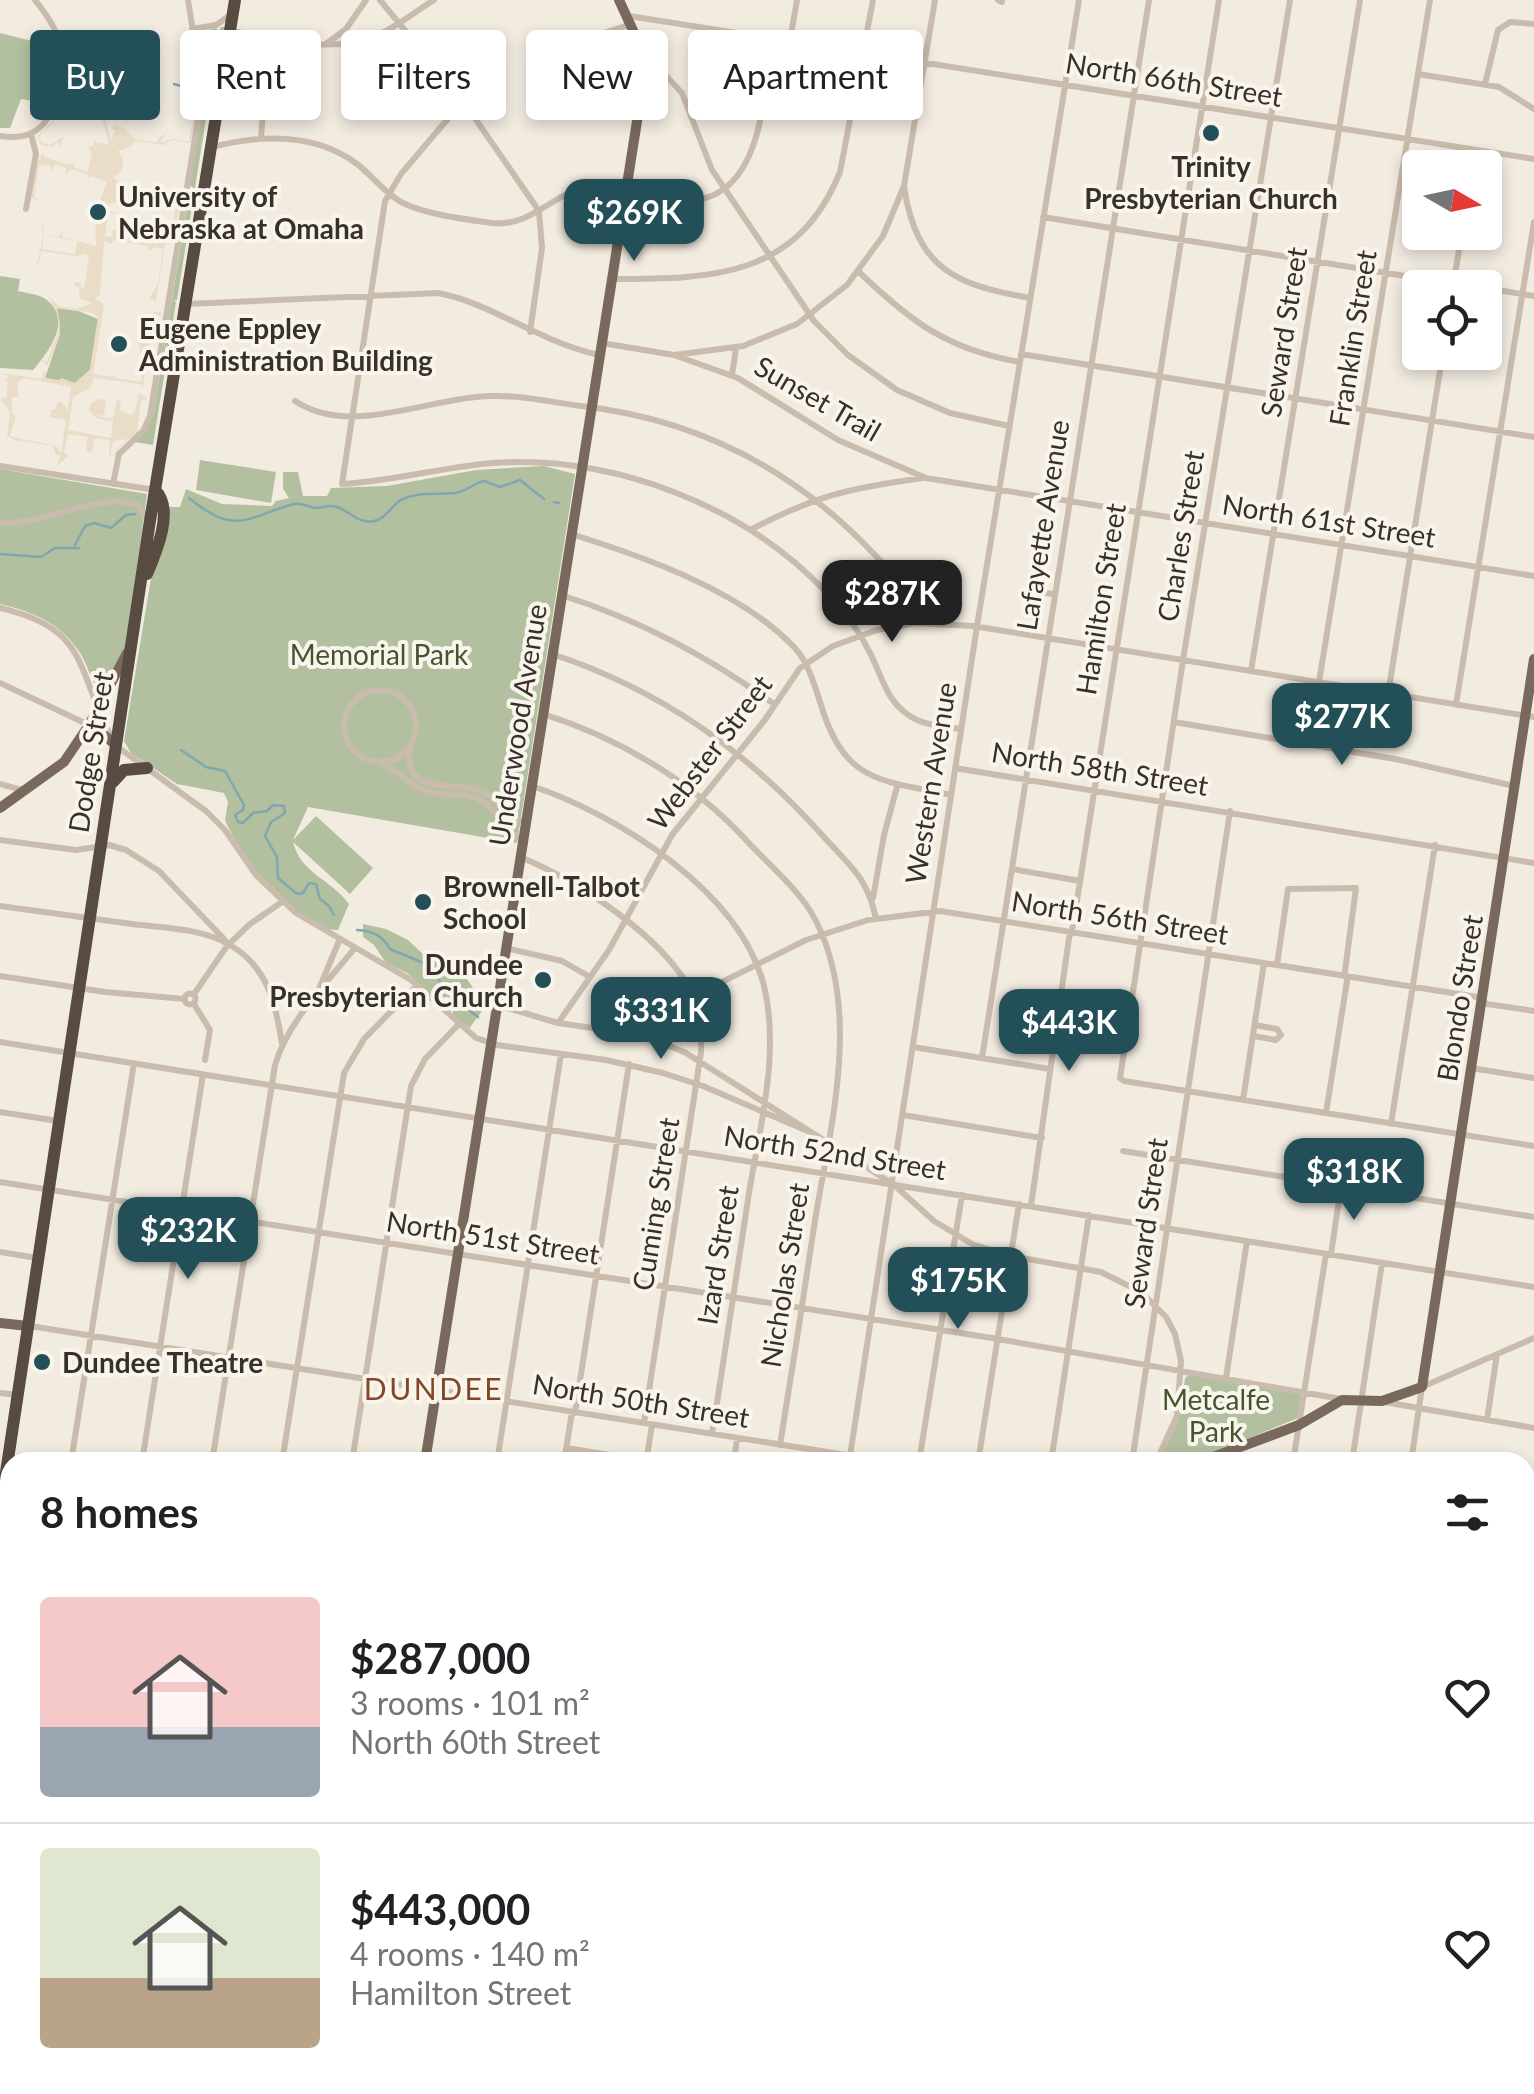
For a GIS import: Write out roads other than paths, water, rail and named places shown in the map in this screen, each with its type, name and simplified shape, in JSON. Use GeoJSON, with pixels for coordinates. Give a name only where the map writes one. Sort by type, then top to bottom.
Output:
{"type":"FeatureCollection","features":[{"type":"Feature","properties":{"kind":"highway","name":"Dodge Street"},"geometry":{"type":"LineString","coordinates":[[230,30],[234,7]]}},
{"type":"Feature","properties":{"kind":"highway","name":"Dodge Street"},"geometry":{"type":"LineString","coordinates":[[8,1452],[215,120]]}},
{"type":"Feature","properties":{"kind":"highway"},"geometry":{"type":"LineString","coordinates":[[139,595],[157,548],[163,515],[163,500],[156,490]]}},
{"type":"Feature","properties":{"kind":"highway"},"geometry":{"type":"LineString","coordinates":[[110,789],[124,770],[147,768]]}},
{"type":"Feature","properties":{"kind":"highway"},"geometry":{"type":"LineString","coordinates":[[0,1896],[0,1905]]}},
{"type":"Feature","properties":{"kind":"main road","name":"Underwood Avenue"},"geometry":{"type":"LineString","coordinates":[[619,0],[635,30]]}},
{"type":"Feature","properties":{"kind":"main road","name":"Underwood Avenue"},"geometry":{"type":"LineString","coordinates":[[427,1452],[637,120]]}},
{"type":"Feature","properties":{"kind":"main road"},"geometry":{"type":"LineString","coordinates":[[0,808],[56,770],[80,740],[133,638]]}},
{"type":"Feature","properties":{"kind":"main road","name":"Blondo Street"},"geometry":{"type":"LineString","coordinates":[[1422,1387],[1514,786],[1530,717],[1534,659]]}},
{"type":"Feature","properties":{"kind":"main road"},"geometry":{"type":"LineString","coordinates":[[98,708],[126,681]]}},
{"type":"Feature","properties":{"kind":"main road"},"geometry":{"type":"LineString","coordinates":[[80,740],[95,731],[116,746]]}},
{"type":"Feature","properties":{"kind":"main road"},"geometry":{"type":"LineString","coordinates":[[0,1322],[28,1326]]}},
{"type":"Feature","properties":{"kind":"main road"},"geometry":{"type":"LineString","coordinates":[[1226,1452],[1299,1424],[1342,1400],[1382,1401],[1422,1387]]}},
{"type":"Feature","properties":{"kind":"street"},"geometry":{"type":"LineString","coordinates":[[0,136],[32,134],[52,114],[61,62],[55,30],[36,0]]}},
{"type":"Feature","properties":{"kind":"street"},"geometry":{"type":"LineString","coordinates":[[112,484],[119,454],[142,431],[150,416],[200,106],[199,68],[188,0]]}},
{"type":"Feature","properties":{"kind":"street"},"geometry":{"type":"LineString","coordinates":[[325,45],[346,29],[366,0]]}},
{"type":"Feature","properties":{"kind":"street"},"geometry":{"type":"LineString","coordinates":[[380,0],[404,30]]}},
{"type":"Feature","properties":{"kind":"street"},"geometry":{"type":"LineString","coordinates":[[321,45],[366,39],[434,0]]}},
{"type":"Feature","properties":{"kind":"street"},"geometry":{"type":"LineString","coordinates":[[792,30],[797,0]]}},
{"type":"Feature","properties":{"kind":"street"},"geometry":{"type":"LineString","coordinates":[[868,30],[873,0]]}},
{"type":"Feature","properties":{"kind":"street"},"geometry":{"type":"LineString","coordinates":[[185,304],[425,293],[474,303],[530,332],[600,349],[674,354],[736,348],[775,335],[810,316],[859,272],[883,236],[904,186],[935,0]]}},
{"type":"Feature","properties":{"kind":"street","name":"Western Avenue"},"geometry":{"type":"LineString","coordinates":[[851,1452],[998,490],[1079,0]]}},
{"type":"Feature","properties":{"kind":"street","name":"Lafayette Avenue"},"geometry":{"type":"LineString","coordinates":[[982,1058],[1149,0]]}},
{"type":"Feature","properties":{"kind":"street","name":"Hamilton Street"},"geometry":{"type":"LineString","coordinates":[[1031,1206],[1114,649],[1220,0]]}},
{"type":"Feature","properties":{"kind":"street","name":"Charles Street"},"geometry":{"type":"LineString","coordinates":[[1187,1091],[1121,1079],[1183,660],[1290,0]]}},
{"type":"Feature","properties":{"kind":"street","name":"Seward Street"},"geometry":{"type":"LineString","coordinates":[[1251,671],[1360,0]]}},
{"type":"Feature","properties":{"kind":"street","name":"Franklin Street"},"geometry":{"type":"LineString","coordinates":[[1319,682],[1430,0]]}},
{"type":"Feature","properties":{"kind":"street"},"geometry":{"type":"LineString","coordinates":[[192,29],[218,25],[234,7]]}},
{"type":"Feature","properties":{"kind":"street"},"geometry":{"type":"LineString","coordinates":[[606,30],[631,20]]}},
{"type":"Feature","properties":{"kind":"street","name":"North 66th Street"},"geometry":{"type":"LineString","coordinates":[[631,20],[710,30]]}},
{"type":"Feature","properties":{"kind":"street"},"geometry":{"type":"LineString","coordinates":[[1486,84],[1498,30],[1510,22],[1534,24]]}},
{"type":"Feature","properties":{"kind":"street","name":"North 66th Street"},"geometry":{"type":"LineString","coordinates":[[925,62],[1476,150]]}},
{"type":"Feature","properties":{"kind":"street"},"geometry":{"type":"LineString","coordinates":[[1418,74],[1486,84],[1510,92],[1534,109]]}},
{"type":"Feature","properties":{"kind":"street"},"geometry":{"type":"LineString","coordinates":[[668,79],[682,94],[706,158],[724,188],[810,316],[848,355],[897,390],[950,413],[1009,426]]}},
{"type":"Feature","properties":{"kind":"street"},"geometry":{"type":"LineString","coordinates":[[261,138],[262,120]]}},
{"type":"Feature","properties":{"kind":"street"},"geometry":{"type":"LineString","coordinates":[[447,120],[388,193],[342,484],[391,481],[496,463],[580,468],[660,488],[749,530],[806,572],[860,635],[899,708],[923,722],[961,729]]}},
{"type":"Feature","properties":{"kind":"street"},"geometry":{"type":"LineString","coordinates":[[476,120],[539,211],[542,248],[530,332]]}},
{"type":"Feature","properties":{"kind":"street"},"geometry":{"type":"LineString","coordinates":[[211,147],[261,138],[298,140],[338,152],[388,193],[413,206],[493,223],[516,222],[581,186],[604,184],[681,201],[698,200],[724,188],[742,172],[753,150],[758,120]]}},
{"type":"Feature","properties":{"kind":"street"},"geometry":{"type":"LineString","coordinates":[[611,279],[719,275],[770,256],[806,228],[834,188],[851,120]]}},
{"type":"Feature","properties":{"kind":"street"},"geometry":{"type":"LineString","coordinates":[[26,209],[36,154],[32,134]]}},
{"type":"Feature","properties":{"kind":"street","name":"North 66th Street"},"geometry":{"type":"LineString","coordinates":[[1502,154],[1534,159]]}},
{"type":"Feature","properties":{"kind":"street"},"geometry":{"type":"LineString","coordinates":[[904,186],[916,232],[941,266],[976,287],[1030,298]]}},
{"type":"Feature","properties":{"kind":"street"},"geometry":{"type":"LineString","coordinates":[[1043,218],[1402,275]]}},
{"type":"Feature","properties":{"kind":"street"},"geometry":{"type":"LineString","coordinates":[[1456,705],[1534,222]]}},
{"type":"Feature","properties":{"kind":"street"},"geometry":{"type":"LineString","coordinates":[[859,272],[902,312],[933,334],[974,352],[1090,365],[1534,437]]}},
{"type":"Feature","properties":{"kind":"street"},"geometry":{"type":"LineString","coordinates":[[1502,291],[1534,296]]}},
{"type":"Feature","properties":{"kind":"street"},"geometry":{"type":"LineString","coordinates":[[732,375],[736,348]]}},
{"type":"Feature","properties":{"kind":"street","name":"Sunset Trail"},"geometry":{"type":"LineString","coordinates":[[674,354],[732,375],[838,440],[905,470],[926,478],[998,490]]}},
{"type":"Feature","properties":{"kind":"street"},"geometry":{"type":"LineString","coordinates":[[1388,694],[1440,370]]}},
{"type":"Feature","properties":{"kind":"street"},"geometry":{"type":"LineString","coordinates":[[295,402],[351,416],[484,396],[522,397],[657,418],[711,437],[749,457],[842,522],[884,565],[922,622]]}},
{"type":"Feature","properties":{"kind":"street"},"geometry":{"type":"LineString","coordinates":[[0,466],[156,490]]}},
{"type":"Feature","properties":{"kind":"street"},"geometry":{"type":"LineString","coordinates":[[904,480],[905,470]]}},
{"type":"Feature","properties":{"kind":"street"},"geometry":{"type":"LineString","coordinates":[[749,530],[812,500],[859,486],[926,478]]}},
{"type":"Feature","properties":{"kind":"street","name":"North 61st Street"},"geometry":{"type":"LineString","coordinates":[[998,490],[1534,576]]}},
{"type":"Feature","properties":{"kind":"street"},"geometry":{"type":"LineString","coordinates":[[0,523],[35,522],[94,504],[122,501],[141,507],[149,528]]}},
{"type":"Feature","properties":{"kind":"street"},"geometry":{"type":"LineString","coordinates":[[570,534],[626,552],[701,585],[777,631],[805,663],[826,726],[840,750],[861,770],[897,786],[951,795]]}},
{"type":"Feature","properties":{"kind":"street"},"geometry":{"type":"LineString","coordinates":[[1028,590],[1054,594]]}},
{"type":"Feature","properties":{"kind":"street"},"geometry":{"type":"LineString","coordinates":[[560,595],[619,614],[666,636],[774,704]]}},
{"type":"Feature","properties":{"kind":"street"},"geometry":{"type":"LineString","coordinates":[[0,608],[38,619],[67,641],[84,666],[116,746],[216,820],[256,875],[282,902],[417,985],[458,1024],[490,1044],[630,1064],[696,1084],[810,1132]]}},
{"type":"Feature","properties":{"kind":"street"},"geometry":{"type":"LineString","coordinates":[[805,663],[860,635],[892,626],[922,622],[977,626],[1530,717]]}},
{"type":"Feature","properties":{"kind":"street"},"geometry":{"type":"LineString","coordinates":[[551,654],[604,672],[655,697],[738,752],[783,792],[857,873],[872,899],[876,918]]}},
{"type":"Feature","properties":{"kind":"street","name":"Webster Street"},"geometry":{"type":"LineString","coordinates":[[558,1023],[626,920],[660,854],[805,663]]}},
{"type":"Feature","properties":{"kind":"street"},"geometry":{"type":"LineString","coordinates":[[0,684],[89,725]]}},
{"type":"Feature","properties":{"kind":"street"},"geometry":{"type":"LineString","coordinates":[[522,840],[482,800],[462,793],[425,791],[397,771],[358,755],[345,735],[347,712],[362,694],[386,690],[407,702],[416,724],[410,766],[422,782],[482,792],[512,818],[524,822]]}},
{"type":"Feature","properties":{"kind":"street","name":"Nicholas Street"},"geometry":{"type":"LineString","coordinates":[[542,714],[630,750],[700,798],[741,834],[783,881],[812,914],[821,934],[835,987],[840,1036],[780,1445]]}},
{"type":"Feature","properties":{"kind":"street"},"geometry":{"type":"LineString","coordinates":[[1174,722],[1395,759],[1514,786]]}},
{"type":"Feature","properties":{"kind":"street"},"geometry":{"type":"LineString","coordinates":[[379,762],[398,758],[411,746]]}},
{"type":"Feature","properties":{"kind":"street","name":"North 58th Street"},"geometry":{"type":"LineString","coordinates":[[955,768],[1534,863]]}},
{"type":"Feature","properties":{"kind":"street"},"geometry":{"type":"LineString","coordinates":[[0,784],[26,792]]}},
{"type":"Feature","properties":{"kind":"street"},"geometry":{"type":"LineString","coordinates":[[530,785],[593,812],[660,854],[716,905],[756,964]]}},
{"type":"Feature","properties":{"kind":"street"},"geometry":{"type":"LineString","coordinates":[[872,899],[897,786]]}},
{"type":"Feature","properties":{"kind":"street","name":"Seward Street"},"geometry":{"type":"LineString","coordinates":[[1134,1452],[1230,812]]}},
{"type":"Feature","properties":{"kind":"street"},"geometry":{"type":"LineString","coordinates":[[0,840],[76,850],[102,846],[126,850],[159,871],[192,909],[260,973],[279,1014],[282,1044],[272,1084],[214,1452]]}},
{"type":"Feature","properties":{"kind":"street"},"geometry":{"type":"LineString","coordinates":[[1391,1124],[1435,845]]}},
{"type":"Feature","properties":{"kind":"street"},"geometry":{"type":"LineString","coordinates":[[76,850],[98,865]]}},
{"type":"Feature","properties":{"kind":"street"},"geometry":{"type":"LineString","coordinates":[[519,856],[578,886],[626,920],[685,981],[710,988],[698,1009]]}},
{"type":"Feature","properties":{"kind":"street"},"geometry":{"type":"LineString","coordinates":[[857,873],[877,868]]}},
{"type":"Feature","properties":{"kind":"street"},"geometry":{"type":"LineString","coordinates":[[1012,870],[1080,880]]}},
{"type":"Feature","properties":{"kind":"street"},"geometry":{"type":"LineString","coordinates":[[1277,965],[1288,889],[1356,888],[1326,1114]]}},
{"type":"Feature","properties":{"kind":"street"},"geometry":{"type":"LineString","coordinates":[[206,1060],[210,1030],[194,1004],[194,994],[230,944],[282,902]]}},
{"type":"Feature","properties":{"kind":"street"},"geometry":{"type":"LineString","coordinates":[[0,906],[180,930],[230,944]]}},
{"type":"Feature","properties":{"kind":"street","name":"North 56th Street"},"geometry":{"type":"LineString","coordinates":[[710,988],[821,934],[876,918],[934,911],[1346,976],[1534,1011]]}},
{"type":"Feature","properties":{"kind":"street"},"geometry":{"type":"LineString","coordinates":[[317,994],[340,941]]}},
{"type":"Feature","properties":{"kind":"street"},"geometry":{"type":"LineString","coordinates":[[505,948],[562,962],[590,977]]}},
{"type":"Feature","properties":{"kind":"street"},"geometry":{"type":"LineString","coordinates":[[282,1044],[354,949]]}},
{"type":"Feature","properties":{"kind":"street"},"geometry":{"type":"LineString","coordinates":[[1244,1100],[1264,963]]}},
{"type":"Feature","properties":{"kind":"street","name":"Izard Street"},"geometry":{"type":"LineString","coordinates":[[712,1434],[764,1100],[769,1020],[756,964]]}},
{"type":"Feature","properties":{"kind":"street"},"geometry":{"type":"LineString","coordinates":[[0,976],[184,999]]}},
{"type":"Feature","properties":{"kind":"street","name":"Cuming Street"},"geometry":{"type":"LineString","coordinates":[[647,1452],[665,1287],[702,1037],[698,1009],[685,981]]}},
{"type":"Feature","properties":{"kind":"street"},"geometry":{"type":"LineString","coordinates":[[284,1452],[344,1072],[354,1052],[417,985]]}},
{"type":"Feature","properties":{"kind":"street"},"geometry":{"type":"LineString","coordinates":[[184,999],[194,994]]}},
{"type":"Feature","properties":{"kind":"street"},"geometry":{"type":"LineString","coordinates":[[184,999],[187,1004],[194,1004]]}},
{"type":"Feature","properties":{"kind":"street"},"geometry":{"type":"LineString","coordinates":[[496,1004],[558,1023],[647,1036],[700,1061],[764,1100],[893,1184],[955,1235],[980,1248],[1081,1267],[1120,1279],[1156,1304],[1175,1334],[1182,1371],[1176,1416],[1160,1452]]}},
{"type":"Feature","properties":{"kind":"street"},"geometry":{"type":"LineString","coordinates":[[279,1014],[299,1022]]}},
{"type":"Feature","properties":{"kind":"street"},"geometry":{"type":"LineString","coordinates":[[354,1452],[411,1086],[419,1069],[458,1024]]}},
{"type":"Feature","properties":{"kind":"street"},"geometry":{"type":"LineString","coordinates":[[1253,1036],[1276,1040],[1281,1035],[1277,1029],[1255,1026]]}},
{"type":"Feature","properties":{"kind":"street","name":"North 52nd Street"},"geometry":{"type":"LineString","coordinates":[[0,1042],[1534,1286]]}},
{"type":"Feature","properties":{"kind":"street"},"geometry":{"type":"LineString","coordinates":[[913,1047],[1051,1069]]}},
{"type":"Feature","properties":{"kind":"street"},"geometry":{"type":"LineString","coordinates":[[498,1452],[561,1054]]}},
{"type":"Feature","properties":{"kind":"street"},"geometry":{"type":"LineString","coordinates":[[73,1452],[134,1063]]}},
{"type":"Feature","properties":{"kind":"street"},"geometry":{"type":"LineString","coordinates":[[565,1452],[630,1064]]}},
{"type":"Feature","properties":{"kind":"street"},"geometry":{"type":"LineString","coordinates":[[1472,1068],[1534,1078]]}},
{"type":"Feature","properties":{"kind":"street"},"geometry":{"type":"LineString","coordinates":[[144,1452],[203,1074]]}},
{"type":"Feature","properties":{"kind":"street"},"geometry":{"type":"LineString","coordinates":[[1187,1091],[1534,1146]]}},
{"type":"Feature","properties":{"kind":"street"},"geometry":{"type":"LineString","coordinates":[[0,1112],[60,1122]]}},
{"type":"Feature","properties":{"kind":"street"},"geometry":{"type":"LineString","coordinates":[[903,1115],[1042,1138]]}},
{"type":"Feature","properties":{"kind":"street"},"geometry":{"type":"LineString","coordinates":[[1123,1151],[1534,1217]]}},
{"type":"Feature","properties":{"kind":"street","name":"North 51st Street"},"geometry":{"type":"LineString","coordinates":[[0,1182],[940,1330],[1342,1400]]}},
{"type":"Feature","properties":{"kind":"street"},"geometry":{"type":"LineString","coordinates":[[1295,1452],[1341,1186]]}},
{"type":"Feature","properties":{"kind":"street"},"geometry":{"type":"LineString","coordinates":[[921,1452],[962,1195]]}},
{"type":"Feature","properties":{"kind":"street"},"geometry":{"type":"LineString","coordinates":[[980,1452],[1019,1204]]}},
{"type":"Feature","properties":{"kind":"street"},"geometry":{"type":"LineString","coordinates":[[1053,1452],[1089,1216]]}},
{"type":"Feature","properties":{"kind":"street"},"geometry":{"type":"LineString","coordinates":[[1226,1378],[1247,1241]]}},
{"type":"Feature","properties":{"kind":"street"},"geometry":{"type":"LineString","coordinates":[[0,1252],[39,1258]]}},
{"type":"Feature","properties":{"kind":"street"},"geometry":{"type":"LineString","coordinates":[[1354,1452],[1382,1263]]}},
{"type":"Feature","properties":{"kind":"street","name":"North 50th Street"},"geometry":{"type":"LineString","coordinates":[[28,1326],[737,1438],[804,1452]]}},
{"type":"Feature","properties":{"kind":"street"},"geometry":{"type":"LineString","coordinates":[[1422,1387],[1534,1338]]}},
{"type":"Feature","properties":{"kind":"street"},"geometry":{"type":"LineString","coordinates":[[1487,1420],[1497,1354]]}},
{"type":"Feature","properties":{"kind":"street","name":"Blondo Street"},"geometry":{"type":"LineString","coordinates":[[1413,1452],[1422,1387]]}},
{"type":"Feature","properties":{"kind":"street"},"geometry":{"type":"LineString","coordinates":[[0,1393],[18,1396]]}},
{"type":"Feature","properties":{"kind":"street"},"geometry":{"type":"LineString","coordinates":[[1382,1401],[1534,1428]]}},
{"type":"Feature","properties":{"kind":"street"},"geometry":{"type":"LineString","coordinates":[[735,1452],[737,1438]]}},
{"type":"Feature","properties":{"kind":"street"},"geometry":{"type":"LineString","coordinates":[[566,1448],[589,1452]]}},
{"type":"Feature","properties":{"kind":"waterway"},"geometry":{"type":"LineString","coordinates":[[174,84],[180,86]]}},
{"type":"Feature","properties":{"kind":"waterway"},"geometry":{"type":"LineString","coordinates":[[189,498],[218,517],[230,520],[252,518],[297,504],[337,507],[368,522],[379,519],[399,501],[410,497],[456,493],[484,481],[500,487],[520,480],[544,499]]}},
{"type":"Feature","properties":{"kind":"waterway"},"geometry":{"type":"LineString","coordinates":[[554,502],[559,503]]}},
{"type":"Feature","properties":{"kind":"waterway"},"geometry":{"type":"LineString","coordinates":[[75,545],[85,526],[94,523],[111,528],[126,515],[135,514]]}},
{"type":"Feature","properties":{"kind":"waterway"},"geometry":{"type":"LineString","coordinates":[[0,554],[41,557],[55,548],[79,548]]}},
{"type":"Feature","properties":{"kind":"waterway"},"geometry":{"type":"LineString","coordinates":[[181,750],[206,767],[225,771],[244,805],[235,815],[238,822],[243,823],[253,813],[267,811],[273,805],[284,806],[285,813],[271,822],[265,836],[277,857],[278,878],[297,894],[303,893],[309,883],[316,884],[320,899],[334,915]]}},
{"type":"Feature","properties":{"kind":"waterway"},"geometry":{"type":"LineString","coordinates":[[357,930],[368,931],[384,940],[390,949],[431,966],[443,987],[459,990],[469,1010],[478,1017]]}},
{"type":"Feature","properties":{"kind":"place","name":"Trinity Presbyterian Church"},"geometry":{"type":"Point","coordinates":[1211,133]}},
{"type":"Feature","properties":{"kind":"place","name":"University of Nebraska at Omaha"},"geometry":{"type":"Point","coordinates":[98,212]}},
{"type":"Feature","properties":{"kind":"place","name":"Eugene Eppley Administration Building"},"geometry":{"type":"Point","coordinates":[119,344]}},
{"type":"Feature","properties":{"kind":"place","name":"Brownell-Talbot School"},"geometry":{"type":"Point","coordinates":[423,902]}},
{"type":"Feature","properties":{"kind":"place","name":"Dundee Presbyterian Church"},"geometry":{"type":"Point","coordinates":[543,980]}},
{"type":"Feature","properties":{"kind":"place","name":"Dundee Theatre"},"geometry":{"type":"Point","coordinates":[42,1362]}},
{"type":"Feature","properties":{"kind":"district","name":"DUNDEE"},"geometry":{"type":"Point","coordinates":[434,1388]}},
{"type":"Feature","properties":{"kind":"park label","name":"Memorial Park"},"geometry":{"type":"Point","coordinates":[379,654]}},
{"type":"Feature","properties":{"kind":"park label","name":"Metcalfe Park"},"geometry":{"type":"Point","coordinates":[1216,1415]}}]}
